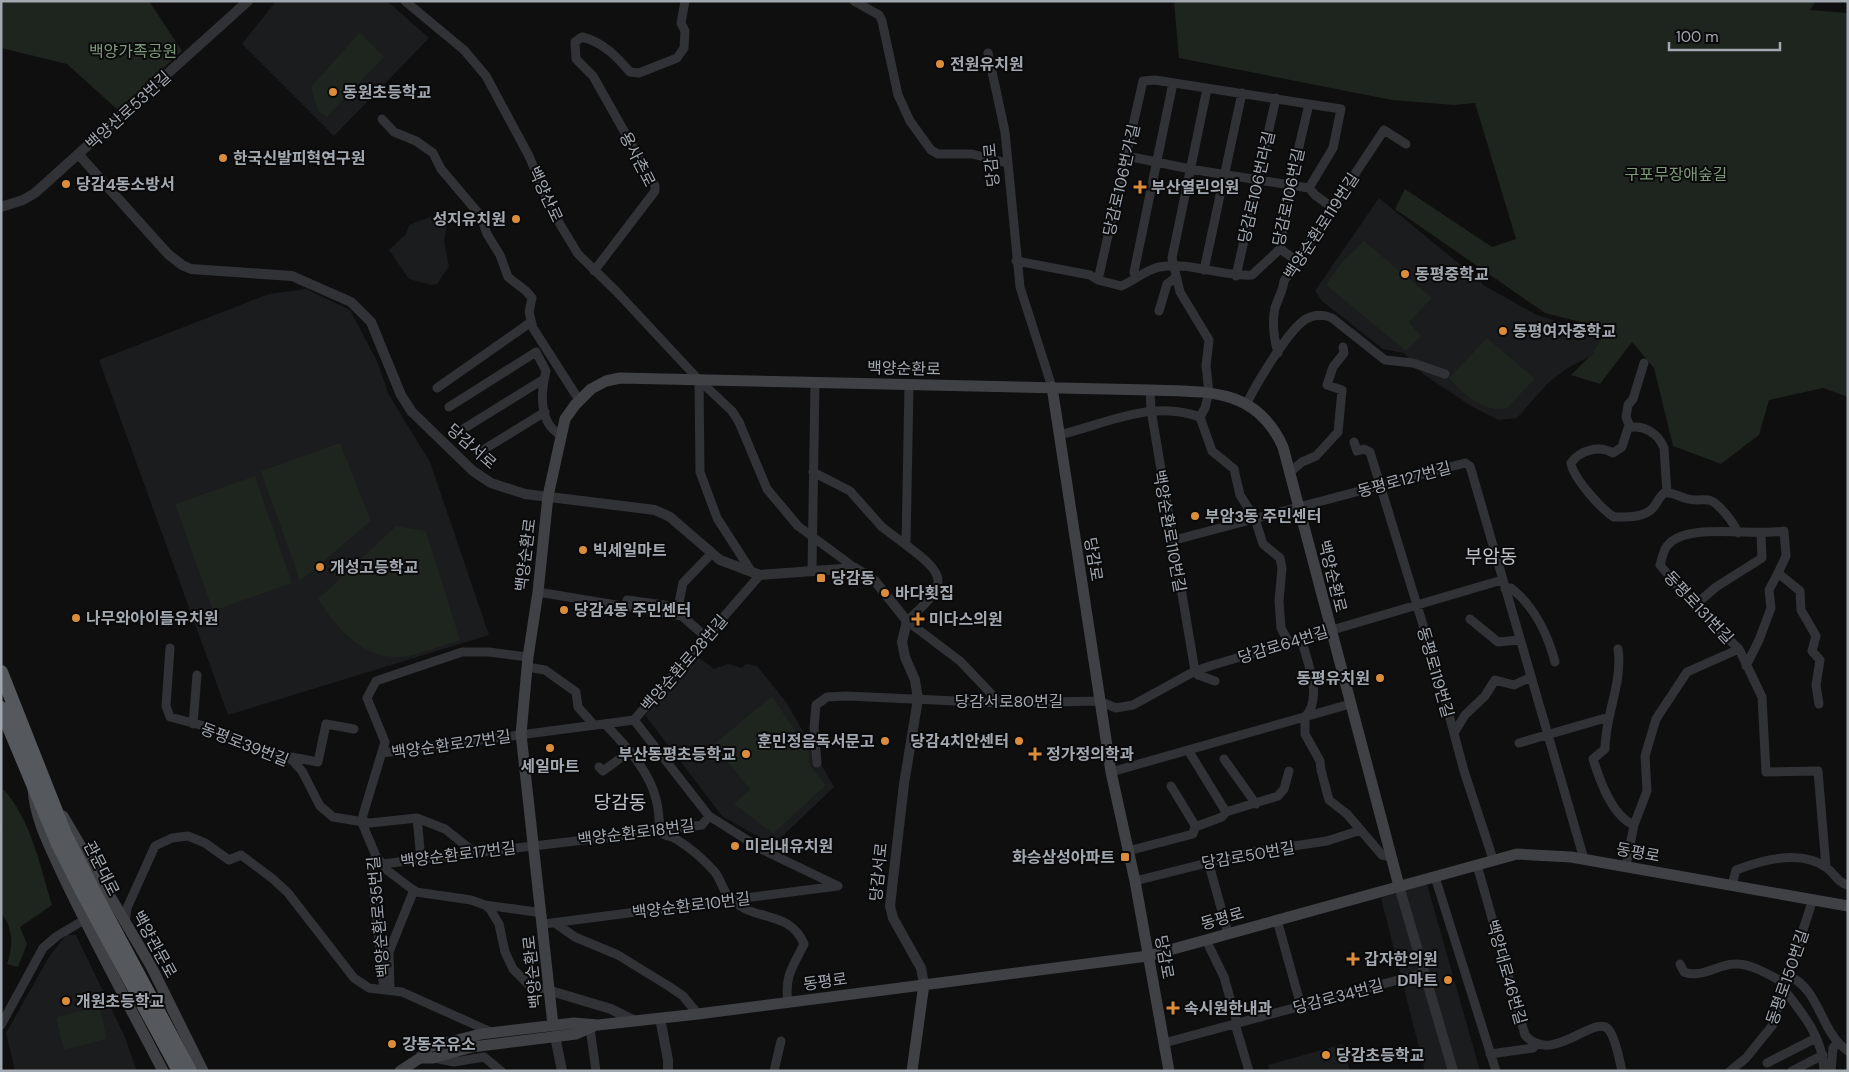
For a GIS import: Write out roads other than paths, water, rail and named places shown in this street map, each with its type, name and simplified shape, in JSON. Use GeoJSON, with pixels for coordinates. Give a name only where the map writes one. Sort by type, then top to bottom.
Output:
{"type":"FeatureCollection","features":[{"type":"Feature","properties":{"kind":"highway","name":"관문대로"},"geometry":{"type":"LineString","coordinates":[[1,672],[38,785],[190,1071]]}},
{"type":"Feature","properties":{"kind":"highway","name":"관문대로"},"geometry":{"type":"LineString","coordinates":[[1,708],[38,785],[84,896],[179,1071]]}},
{"type":"Feature","properties":{"kind":"main road","name":"백양순환로"},"geometry":{"type":"LineString","coordinates":[[554,1031],[547,921],[533,844],[521,734],[527,662],[538,592],[548,496],[565,419],[580,400],[592,389],[613,379],[1052,387],[1209,392],[1247,403],[1261,413],[1275,431],[1283,447],[1399,886]]}},
{"type":"Feature","properties":{"kind":"main road","name":"당감로"},"geometry":{"type":"LineString","coordinates":[[1052,387],[1111,772],[1135,881],[1169,1071]]}},
{"type":"Feature","properties":{"kind":"main road"},"geometry":{"type":"LineString","coordinates":[[38,785],[34,805],[46,838],[84,920],[163,1071]]}},
{"type":"Feature","properties":{"kind":"main road","name":"백양관문로"},"geometry":{"type":"LineString","coordinates":[[38,785],[125,922],[150,966],[203,1071]]}},
{"type":"Feature","properties":{"kind":"main road","name":"동평로"},"geometry":{"type":"LineString","coordinates":[[420,1058],[433,1058],[472,1047],[554,1031],[574,1023],[594,1026],[698,1014],[1148,956],[1493,859],[1517,854],[1553,854],[1848,906]]}},
{"type":"Feature","properties":{"kind":"main road","name":"당감서로"},"geometry":{"type":"LineString","coordinates":[[912,1071],[924,984]]}},
{"type":"Feature","properties":{"kind":"main road","name":"동평로"},"geometry":{"type":"LineString","coordinates":[[400,1071],[420,1058],[429,1047],[449,1040],[491,1032],[554,1031]]}},
{"type":"Feature","properties":{"kind":"street","name":"백양산로53번길"},"geometry":{"type":"LineString","coordinates":[[1,207],[29,197],[79,155],[248,1]]}},
{"type":"Feature","properties":{"kind":"street","name":"백양산로"},"geometry":{"type":"LineString","coordinates":[[405,1],[464,50],[486,76],[529,156],[560,225],[578,254],[699,380],[732,411],[739,422],[767,489],[798,526],[855,568]]}},
{"type":"Feature","properties":{"kind":"street","name":"용사촌로"},"geometry":{"type":"LineString","coordinates":[[594,271],[655,191],[593,76],[576,59],[575,42],[582,38],[590,39],[609,50],[630,72],[644,71],[677,58],[684,48],[685,31],[681,23],[685,1]]}},
{"type":"Feature","properties":{"kind":"street"},"geometry":{"type":"LineString","coordinates":[[854,1],[879,15],[882,21],[898,94],[910,121],[931,150],[938,154],[972,154],[1007,163]]}},
{"type":"Feature","properties":{"kind":"street","name":"당감로"},"geometry":{"type":"LineString","coordinates":[[988,53],[1005,132],[1020,287],[1052,387]]}},
{"type":"Feature","properties":{"kind":"street","name":"당감로106번가길"},"geometry":{"type":"LineString","coordinates":[[1098,280],[1143,81],[1155,80],[1173,83]]}},
{"type":"Feature","properties":{"kind":"street"},"geometry":{"type":"LineString","coordinates":[[1136,278],[1134,272],[1173,83],[1242,92],[1342,109],[1333,148],[1309,188]]}},
{"type":"Feature","properties":{"kind":"street"},"geometry":{"type":"LineString","coordinates":[[1208,89],[1190,169],[1172,266],[1180,292],[1209,340],[1206,366],[1209,392],[1205,408],[1200,417],[1212,451],[1234,470],[1240,494],[1254,518],[1263,544],[1280,558],[1282,568],[1281,628],[1288,641]]}},
{"type":"Feature","properties":{"kind":"street"},"geometry":{"type":"LineString","coordinates":[[1204,270],[1242,92]]}},
{"type":"Feature","properties":{"kind":"street","name":"당감로106번라길"},"geometry":{"type":"LineString","coordinates":[[1236,276],[1276,98]]}},
{"type":"Feature","properties":{"kind":"street","name":"당감로106번길"},"geometry":{"type":"LineString","coordinates":[[1016,261],[1090,275],[1098,280],[1121,286],[1156,268],[1172,266],[1236,276],[1256,273],[1280,249],[1290,185],[1308,104]]}},
{"type":"Feature","properties":{"kind":"street"},"geometry":{"type":"LineString","coordinates":[[382,119],[394,132],[416,141],[433,153],[442,169],[480,215],[487,234],[500,254],[508,278],[526,291],[532,298],[529,312],[533,328],[580,400]]}},
{"type":"Feature","properties":{"kind":"street","name":"백양순환로119번길"},"geometry":{"type":"LineString","coordinates":[[1278,353],[1274,341],[1274,315],[1284,289],[1284,281],[1296,260],[1384,130],[1406,144]]}},
{"type":"Feature","properties":{"kind":"street","name":"당감서로"},"geometry":{"type":"LineString","coordinates":[[79,155],[168,254],[182,265],[204,271],[292,276],[351,302],[371,322],[406,404],[421,422],[473,471],[491,483],[515,492],[655,510],[670,518],[711,554],[731,565],[756,573],[855,568]]}},
{"type":"Feature","properties":{"kind":"street"},"geometry":{"type":"LineString","coordinates":[[1127,156],[1190,169],[1309,188],[1333,208]]}},
{"type":"Feature","properties":{"kind":"street"},"geometry":{"type":"LineString","coordinates":[[1280,249],[1296,260]]}},
{"type":"Feature","properties":{"kind":"street"},"geometry":{"type":"LineString","coordinates":[[1160,310],[1167,284],[1176,277]]}},
{"type":"Feature","properties":{"kind":"street"},"geometry":{"type":"LineString","coordinates":[[1247,403],[1278,353],[1304,320],[1315,315],[1324,315],[1332,318],[1385,360],[1413,363],[1445,374]]}},
{"type":"Feature","properties":{"kind":"street"},"geometry":{"type":"LineString","coordinates":[[437,388],[531,322]]}},
{"type":"Feature","properties":{"kind":"street"},"geometry":{"type":"LineString","coordinates":[[1290,472],[1302,462],[1316,456],[1338,432],[1342,390],[1327,385],[1333,368],[1344,353],[1343,347]]}},
{"type":"Feature","properties":{"kind":"street"},"geometry":{"type":"LineString","coordinates":[[449,407],[536,352],[545,366],[541,391],[544,412],[554,432],[561,435]]}},
{"type":"Feature","properties":{"kind":"street"},"geometry":{"type":"LineString","coordinates":[[1630,427],[1626,417],[1628,406],[1633,399],[1644,363]]}},
{"type":"Feature","properties":{"kind":"street"},"geometry":{"type":"LineString","coordinates":[[460,431],[544,379]]}},
{"type":"Feature","properties":{"kind":"street"},"geometry":{"type":"LineString","coordinates":[[699,380],[700,472],[717,518],[756,573]]}},
{"type":"Feature","properties":{"kind":"street"},"geometry":{"type":"LineString","coordinates":[[812,571],[815,382]]}},
{"type":"Feature","properties":{"kind":"street"},"geometry":{"type":"LineString","coordinates":[[906,545],[909,385]]}},
{"type":"Feature","properties":{"kind":"street","name":"백양순환로110번길"},"geometry":{"type":"LineString","coordinates":[[1150,390],[1151,409],[1171,541],[1195,671]]}},
{"type":"Feature","properties":{"kind":"street"},"geometry":{"type":"LineString","coordinates":[[1059,435],[1151,409],[1190,413],[1200,417]]}},
{"type":"Feature","properties":{"kind":"street"},"geometry":{"type":"LineString","coordinates":[[478,454],[544,412]]}},
{"type":"Feature","properties":{"kind":"street"},"geometry":{"type":"LineString","coordinates":[[1668,493],[1665,479],[1666,454],[1662,441],[1648,430],[1635,426],[1630,427],[1626,431],[1622,447],[1613,453],[1600,448],[1588,451],[1575,458],[1571,466],[1590,495],[1614,517],[1647,513],[1662,495],[1668,493],[1689,499],[1709,500],[1716,504],[1736,527],[1738,533]]}},
{"type":"Feature","properties":{"kind":"street","name":"동평로119번길"},"geometry":{"type":"LineString","coordinates":[[1354,442],[1356,450],[1364,449],[1370,452],[1416,606],[1440,677],[1464,771],[1493,859]]}},
{"type":"Feature","properties":{"kind":"street","name":"동평로127번길"},"geometry":{"type":"LineString","coordinates":[[1171,541],[1465,463],[1470,466],[1584,859]]}},
{"type":"Feature","properties":{"kind":"street"},"geometry":{"type":"LineString","coordinates":[[813,472],[850,491],[882,527],[934,567],[938,579],[932,597],[907,621]]}},
{"type":"Feature","properties":{"kind":"street","name":"동평로131번길"},"geometry":{"type":"LineString","coordinates":[[1784,531],[1786,556],[1769,590],[1771,608],[1760,640],[1746,666],[1739,649],[1694,606],[1660,565],[1667,546],[1683,534],[1762,534],[1784,531]]}},
{"type":"Feature","properties":{"kind":"street"},"geometry":{"type":"LineString","coordinates":[[1694,606],[1716,587],[1762,558],[1762,534]]}},
{"type":"Feature","properties":{"kind":"street"},"geometry":{"type":"LineString","coordinates":[[627,600],[678,607],[684,583],[711,554]]}},
{"type":"Feature","properties":{"kind":"street"},"geometry":{"type":"LineString","coordinates":[[855,568],[875,581],[907,621],[960,661],[1000,703]]}},
{"type":"Feature","properties":{"kind":"street","name":"백양순환로28번길"},"geometry":{"type":"LineString","coordinates":[[521,734],[634,720],[706,636],[756,573]]}},
{"type":"Feature","properties":{"kind":"street"},"geometry":{"type":"LineString","coordinates":[[1778,573],[1800,591],[1801,610],[1816,636],[1812,651],[1820,660],[1816,685],[1818,704]]}},
{"type":"Feature","properties":{"kind":"street"},"geometry":{"type":"LineString","coordinates":[[1504,584],[1518,594],[1542,627],[1555,662]]}},
{"type":"Feature","properties":{"kind":"street","name":"당감로64번길"},"geometry":{"type":"LineString","coordinates":[[1099,701],[1116,708],[1128,707],[1195,671],[1288,641],[1504,584]]}},
{"type":"Feature","properties":{"kind":"street"},"geometry":{"type":"LineString","coordinates":[[538,592],[682,616],[706,636]]}},
{"type":"Feature","properties":{"kind":"street"},"geometry":{"type":"LineString","coordinates":[[1470,619],[1498,642],[1520,640]]}},
{"type":"Feature","properties":{"kind":"street","name":"당감서로"},"geometry":{"type":"LineString","coordinates":[[907,621],[902,642],[905,657],[915,680],[918,699],[904,784],[890,906],[893,918],[921,968],[924,984]]}},
{"type":"Feature","properties":{"kind":"street"},"geometry":{"type":"LineString","coordinates":[[1301,638],[1313,686],[1313,699],[1309,713],[1305,717],[1305,734],[1320,760],[1328,800],[1347,814],[1382,855],[1391,857]]}},
{"type":"Feature","properties":{"kind":"street","name":"동평로39번길"},"geometry":{"type":"LineString","coordinates":[[170,648],[167,712],[170,718],[212,728],[292,760],[302,771],[324,810],[333,817],[362,823],[417,818]]}},
{"type":"Feature","properties":{"kind":"street"},"geometry":{"type":"LineString","coordinates":[[1618,649],[1620,667],[1609,717],[1605,749],[1593,759],[1607,794],[1626,822],[1634,825]]}},
{"type":"Feature","properties":{"kind":"street"},"geometry":{"type":"LineString","coordinates":[[1626,866],[1634,825],[1647,791],[1644,763],[1652,727],[1681,678],[1687,672],[1739,649]]}},
{"type":"Feature","properties":{"kind":"street"},"geometry":{"type":"LineString","coordinates":[[362,823],[385,742],[367,698],[376,681],[462,652],[490,652],[527,662],[545,670],[576,692],[578,707],[594,726]]}},
{"type":"Feature","properties":{"kind":"street"},"geometry":{"type":"LineString","coordinates":[[1746,666],[1762,697],[1766,772],[1818,771],[1826,867]]}},
{"type":"Feature","properties":{"kind":"street"},"geometry":{"type":"LineString","coordinates":[[1195,671],[1215,681]]}},
{"type":"Feature","properties":{"kind":"street"},"geometry":{"type":"LineString","coordinates":[[193,724],[196,675]]}},
{"type":"Feature","properties":{"kind":"street"},"geometry":{"type":"LineString","coordinates":[[1454,733],[1465,715],[1485,696],[1495,680],[1514,686],[1531,677]]}},
{"type":"Feature","properties":{"kind":"street"},"geometry":{"type":"LineString","coordinates":[[817,763],[814,721],[816,705],[822,700],[847,696],[918,699]]}},
{"type":"Feature","properties":{"kind":"street","name":"당감서로80번길"},"geometry":{"type":"LineString","coordinates":[[918,699],[1000,703],[1099,701]]}},
{"type":"Feature","properties":{"kind":"street"},"geometry":{"type":"LineString","coordinates":[[1111,772],[1350,704]]}},
{"type":"Feature","properties":{"kind":"street"},"geometry":{"type":"LineString","coordinates":[[1519,743],[1609,717]]}},
{"type":"Feature","properties":{"kind":"street"},"geometry":{"type":"LineString","coordinates":[[634,720],[709,816]]}},
{"type":"Feature","properties":{"kind":"street"},"geometry":{"type":"LineString","coordinates":[[285,757],[318,762],[326,724],[354,729]]}},
{"type":"Feature","properties":{"kind":"street"},"geometry":{"type":"LineString","coordinates":[[605,724],[630,751],[656,798],[662,834],[675,838],[715,872],[722,889],[731,900],[749,910],[792,925],[800,933],[804,944],[788,973],[786,990],[788,1003]]}},
{"type":"Feature","properties":{"kind":"street","name":"백양순환로27번길"},"geometry":{"type":"LineString","coordinates":[[382,753],[521,734]]}},
{"type":"Feature","properties":{"kind":"street"},"geometry":{"type":"LineString","coordinates":[[1188,750],[1226,812]]}},
{"type":"Feature","properties":{"kind":"street"},"geometry":{"type":"LineString","coordinates":[[599,767],[603,771],[630,751]]}},
{"type":"Feature","properties":{"kind":"street"},"geometry":{"type":"LineString","coordinates":[[1224,759],[1256,804]]}},
{"type":"Feature","properties":{"kind":"street"},"geometry":{"type":"LineString","coordinates":[[1128,851],[1193,834],[1196,827],[1222,817],[1226,812],[1278,796],[1284,789],[1289,771]]}},
{"type":"Feature","properties":{"kind":"street"},"geometry":{"type":"LineString","coordinates":[[1171,786],[1196,827]]}},
{"type":"Feature","properties":{"kind":"street","name":"백양순환로18번길"},"geometry":{"type":"LineString","coordinates":[[533,844],[702,825],[709,816],[763,850],[838,886]]}},
{"type":"Feature","properties":{"kind":"street"},"geometry":{"type":"LineString","coordinates":[[421,859],[417,818],[445,829],[474,852]]}},
{"type":"Feature","properties":{"kind":"street","name":"백양순환로35번길"},"geometry":{"type":"LineString","coordinates":[[362,823],[376,856],[372,862],[372,876],[384,990]]}},
{"type":"Feature","properties":{"kind":"street","name":"당감로50번길"},"geometry":{"type":"LineString","coordinates":[[1135,881],[1208,861],[1283,846],[1327,841],[1362,830]]}},
{"type":"Feature","properties":{"kind":"street"},"geometry":{"type":"LineString","coordinates":[[125,922],[127,908],[138,887],[148,857],[155,846],[172,838],[188,836],[205,843],[229,860],[242,856],[274,879],[288,893],[354,978],[369,988],[402,992],[491,1032]]}},
{"type":"Feature","properties":{"kind":"street","name":"백양순환로17번길"},"geometry":{"type":"LineString","coordinates":[[382,864],[533,844]]}},
{"type":"Feature","properties":{"kind":"street"},"geometry":{"type":"LineString","coordinates":[[376,856],[398,880],[414,890],[426,894],[472,900],[490,909],[499,924],[505,952],[513,969],[529,985],[611,1009],[635,1021]]}},
{"type":"Feature","properties":{"kind":"street"},"geometry":{"type":"LineString","coordinates":[[1732,886],[1736,870],[1759,860],[1806,859],[1826,867],[1842,884],[1848,885]]}},
{"type":"Feature","properties":{"kind":"street"},"geometry":{"type":"LineString","coordinates":[[1208,861],[1228,934]]}},
{"type":"Feature","properties":{"kind":"street","name":"백양대로46번길"},"geometry":{"type":"LineString","coordinates":[[1477,865],[1524,1035],[1536,1044],[1569,1041],[1587,1029],[1603,1026],[1610,1031],[1622,1071]]}},
{"type":"Feature","properties":{"kind":"street"},"geometry":{"type":"LineString","coordinates":[[1435,876],[1496,1071]]}},
{"type":"Feature","properties":{"kind":"street","name":"백양순환로10번길"},"geometry":{"type":"LineString","coordinates":[[547,921],[838,886]]}},
{"type":"Feature","properties":{"kind":"street"},"geometry":{"type":"LineString","coordinates":[[1399,886],[1453,1071]]}},
{"type":"Feature","properties":{"kind":"street"},"geometry":{"type":"LineString","coordinates":[[384,990],[390,986],[389,952],[414,890]]}},
{"type":"Feature","properties":{"kind":"street","name":"동평로150번길"},"geometry":{"type":"LineString","coordinates":[[1730,1071],[1740,1067],[1772,1026],[1813,899]]}},
{"type":"Feature","properties":{"kind":"street","name":"백양순환로"},"geometry":{"type":"LineString","coordinates":[[485,905],[536,912],[547,921]]}},
{"type":"Feature","properties":{"kind":"street"},"geometry":{"type":"LineString","coordinates":[[1,1025],[43,948],[57,936],[84,920]]}},
{"type":"Feature","properties":{"kind":"street"},"geometry":{"type":"LineString","coordinates":[[1277,920],[1301,1006]]}},
{"type":"Feature","properties":{"kind":"street"},"geometry":{"type":"LineString","coordinates":[[547,921],[575,937],[618,955],[670,987],[687,1000],[698,1014]]}},
{"type":"Feature","properties":{"kind":"street"},"geometry":{"type":"LineString","coordinates":[[1206,940],[1224,977],[1249,1071]]}},
{"type":"Feature","properties":{"kind":"street"},"geometry":{"type":"LineString","coordinates":[[1680,964],[1684,972],[1694,975],[1734,964],[1748,966],[1787,984],[1816,1038],[1823,1055],[1824,1071]]}},
{"type":"Feature","properties":{"kind":"street","name":"당감로34번길"},"geometry":{"type":"LineString","coordinates":[[1164,1043],[1424,973]]}},
{"type":"Feature","properties":{"kind":"street"},"geometry":{"type":"LineString","coordinates":[[1787,984],[1801,981],[1838,1042],[1848,1051]]}},
{"type":"Feature","properties":{"kind":"street"},"geometry":{"type":"LineString","coordinates":[[660,1018],[668,1060],[668,1071]]}},
{"type":"Feature","properties":{"kind":"street"},"geometry":{"type":"LineString","coordinates":[[594,1026],[596,1071]]}},
{"type":"Feature","properties":{"kind":"street"},"geometry":{"type":"LineString","coordinates":[[554,1031],[562,1071]]}},
{"type":"Feature","properties":{"kind":"street"},"geometry":{"type":"LineString","coordinates":[[1767,1063],[1816,1038]]}},
{"type":"Feature","properties":{"kind":"street"},"geometry":{"type":"LineString","coordinates":[[774,1071],[781,1041]]}},
{"type":"Feature","properties":{"kind":"street"},"geometry":{"type":"LineString","coordinates":[[1831,1071],[1833,1048],[1838,1042]]}},
{"type":"Feature","properties":{"kind":"street"},"geometry":{"type":"LineString","coordinates":[[1490,1054],[1533,1048],[1536,1044]]}},
{"type":"Feature","properties":{"kind":"street"},"geometry":{"type":"LineString","coordinates":[[1792,1071],[1823,1055]]}},
{"type":"Feature","properties":{"kind":"street"},"geometry":{"type":"LineString","coordinates":[[433,1058],[454,1062],[484,1057],[501,1071]]}},
{"type":"Feature","properties":{"kind":"place","name":"전원유치원"},"geometry":{"type":"Point","coordinates":[940,64]}},
{"type":"Feature","properties":{"kind":"place","name":"동원초등학교"},"geometry":{"type":"Point","coordinates":[333,92]}},
{"type":"Feature","properties":{"kind":"place","name":"한국신발피혁연구원"},"geometry":{"type":"Point","coordinates":[223,158]}},
{"type":"Feature","properties":{"kind":"place","name":"당감4동소방서"},"geometry":{"type":"Point","coordinates":[66,184]}},
{"type":"Feature","properties":{"kind":"place","name":"부산열린의원"},"geometry":{"type":"Point","coordinates":[1140,187]}},
{"type":"Feature","properties":{"kind":"place","name":"성지유치원"},"geometry":{"type":"Point","coordinates":[516,219]}},
{"type":"Feature","properties":{"kind":"place","name":"동평중학교"},"geometry":{"type":"Point","coordinates":[1405,274]}},
{"type":"Feature","properties":{"kind":"place","name":"동평여자중학교"},"geometry":{"type":"Point","coordinates":[1503,331]}},
{"type":"Feature","properties":{"kind":"place","name":"부암3동 주민센터"},"geometry":{"type":"Point","coordinates":[1195,516]}},
{"type":"Feature","properties":{"kind":"place","name":"빅세일마트"},"geometry":{"type":"Point","coordinates":[583,550]}},
{"type":"Feature","properties":{"kind":"place","name":"개성고등학교"},"geometry":{"type":"Point","coordinates":[320,567]}},
{"type":"Feature","properties":{"kind":"place","name":"당감동"},"geometry":{"type":"Point","coordinates":[821,578]}},
{"type":"Feature","properties":{"kind":"place","name":"바다횟집"},"geometry":{"type":"Point","coordinates":[885,593]}},
{"type":"Feature","properties":{"kind":"place","name":"당감4동 주민센터"},"geometry":{"type":"Point","coordinates":[564,610]}},
{"type":"Feature","properties":{"kind":"place","name":"나무와아이들유치원"},"geometry":{"type":"Point","coordinates":[76,618]}},
{"type":"Feature","properties":{"kind":"place","name":"미다스의원"},"geometry":{"type":"Point","coordinates":[918,619]}},
{"type":"Feature","properties":{"kind":"place","name":"동평유치원"},"geometry":{"type":"Point","coordinates":[1380,678]}},
{"type":"Feature","properties":{"kind":"place","name":"훈민정음독서문고"},"geometry":{"type":"Point","coordinates":[885,741]}},
{"type":"Feature","properties":{"kind":"place","name":"당감4치안센터"},"geometry":{"type":"Point","coordinates":[1019,741]}},
{"type":"Feature","properties":{"kind":"place","name":"세일마트"},"geometry":{"type":"Point","coordinates":[550,748]}},
{"type":"Feature","properties":{"kind":"place","name":"부산동평초등학교"},"geometry":{"type":"Point","coordinates":[746,754]}},
{"type":"Feature","properties":{"kind":"place","name":"정가정의학과"},"geometry":{"type":"Point","coordinates":[1035,754]}},
{"type":"Feature","properties":{"kind":"place","name":"미리내유치원"},"geometry":{"type":"Point","coordinates":[735,846]}},
{"type":"Feature","properties":{"kind":"place","name":"화승삼성아파트"},"geometry":{"type":"Point","coordinates":[1125,857]}},
{"type":"Feature","properties":{"kind":"place","name":"갑자한의원"},"geometry":{"type":"Point","coordinates":[1353,959]}},
{"type":"Feature","properties":{"kind":"place","name":"D마트"},"geometry":{"type":"Point","coordinates":[1448,980]}},
{"type":"Feature","properties":{"kind":"place","name":"개원초등학교"},"geometry":{"type":"Point","coordinates":[66,1001]}},
{"type":"Feature","properties":{"kind":"place","name":"속시원한내과"},"geometry":{"type":"Point","coordinates":[1173,1008]}},
{"type":"Feature","properties":{"kind":"place","name":"강동주유소"},"geometry":{"type":"Point","coordinates":[392,1044]}},
{"type":"Feature","properties":{"kind":"place","name":"당감초등학교"},"geometry":{"type":"Point","coordinates":[1326,1055]}},
{"type":"Feature","properties":{"kind":"district","name":"부암동"},"geometry":{"type":"Point","coordinates":[1491,556]}},
{"type":"Feature","properties":{"kind":"district","name":"당감동"},"geometry":{"type":"Point","coordinates":[620,802]}},
{"type":"Feature","properties":{"kind":"park label","name":"백양가족공원"},"geometry":{"type":"Point","coordinates":[133,51]}},
{"type":"Feature","properties":{"kind":"park label","name":"구포무장애숲길"},"geometry":{"type":"Point","coordinates":[1676,174]}}]}
